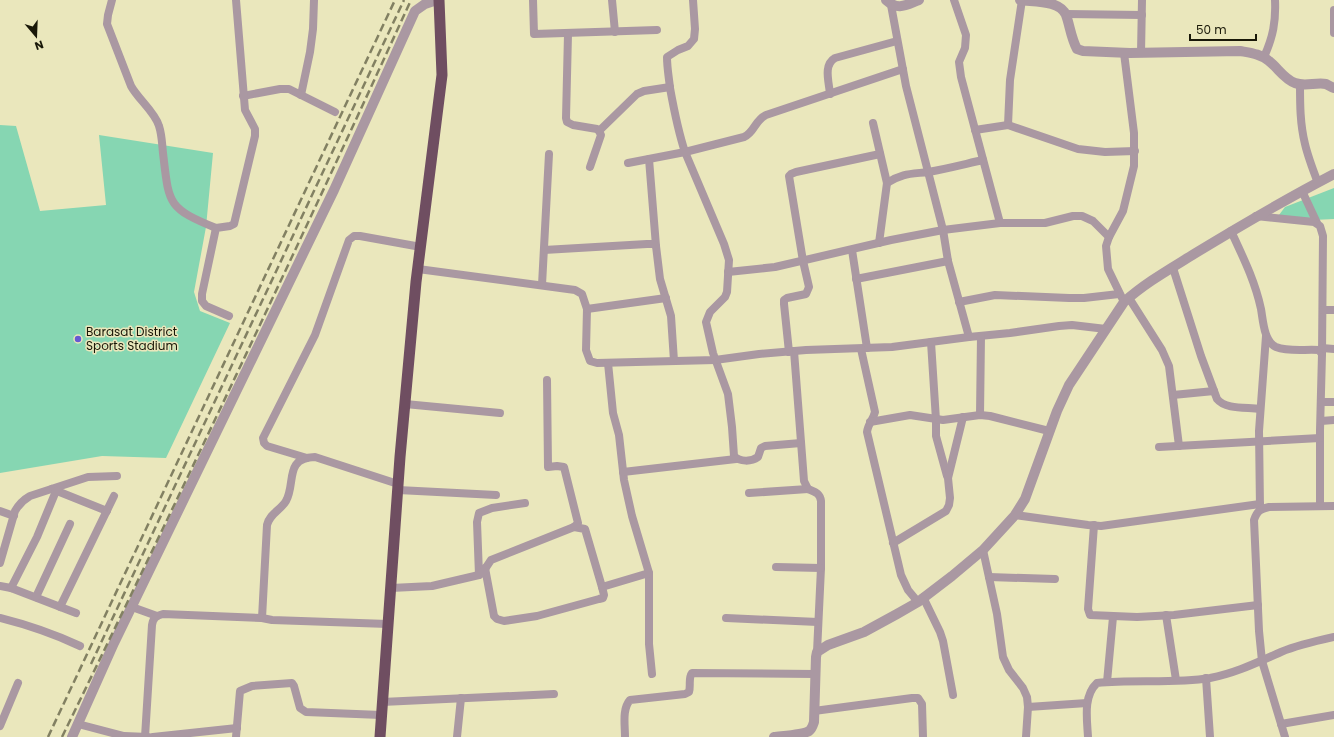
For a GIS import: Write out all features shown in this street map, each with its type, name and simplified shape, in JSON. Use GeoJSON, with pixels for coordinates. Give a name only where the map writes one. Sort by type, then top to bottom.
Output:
{"type":"FeatureCollection","features":[{"type":"Feature","properties":{"kind":"highway"},"geometry":{"type":"LineString","coordinates":[[380,737],[405,404],[418,269],[442,75],[438,0]]}},
{"type":"Feature","properties":{"kind":"street"},"geometry":{"type":"LineString","coordinates":[[112,0],[107,24],[131,86],[158,122],[167,188],[170,198],[175,206],[183,213],[216,228],[234,224],[255,136],[255,129],[245,110],[243,96],[236,0]]}},
{"type":"Feature","properties":{"kind":"street"},"geometry":{"type":"LineString","coordinates":[[300,95],[310,52],[313,29],[314,0]]}},
{"type":"Feature","properties":{"kind":"street"},"geometry":{"type":"LineString","coordinates":[[72,737],[114,643],[334,190],[415,11],[425,4],[438,0]]}},
{"type":"Feature","properties":{"kind":"street"},"geometry":{"type":"LineString","coordinates":[[533,0],[534,34],[657,30]]}},
{"type":"Feature","properties":{"kind":"street"},"geometry":{"type":"LineString","coordinates":[[612,0],[615,32]]}},
{"type":"Feature","properties":{"kind":"street"},"geometry":{"type":"LineString","coordinates":[[693,0],[695,29],[694,39],[688,46],[678,50],[667,58],[667,65],[674,109],[685,152],[724,244],[729,260],[727,292],[725,297],[710,312],[706,322],[715,360],[726,387],[729,399],[734,456],[736,458]]}},
{"type":"Feature","properties":{"kind":"street"},"geometry":{"type":"LineString","coordinates":[[889,2],[898,7],[919,0]]}},
{"type":"Feature","properties":{"kind":"street"},"geometry":{"type":"LineString","coordinates":[[954,0],[966,35],[965,48],[959,62],[961,77],[1000,223]]}},
{"type":"Feature","properties":{"kind":"street"},"geometry":{"type":"LineString","coordinates":[[1008,125],[1012,68],[1021,0],[1041,1],[1061,8],[1066,14],[1074,44],[1077,49],[1124,53],[1240,51],[1264,57],[1287,78],[1295,83],[1331,85]]}},
{"type":"Feature","properties":{"kind":"street"},"geometry":{"type":"LineString","coordinates":[[1140,53],[1142,0]]}},
{"type":"Feature","properties":{"kind":"street"},"geometry":{"type":"LineString","coordinates":[[1264,57],[1274,30],[1275,0]]}},
{"type":"Feature","properties":{"kind":"street"},"geometry":{"type":"LineString","coordinates":[[889,2],[903,69],[943,230],[948,261],[969,337]]}},
{"type":"Feature","properties":{"kind":"street"},"geometry":{"type":"LineString","coordinates":[[1334,10],[1334,33]]}},
{"type":"Feature","properties":{"kind":"street"},"geometry":{"type":"LineString","coordinates":[[1066,14],[1142,15]]}},
{"type":"Feature","properties":{"kind":"street"},"geometry":{"type":"LineString","coordinates":[[568,34],[566,118],[569,124],[597,129],[601,135],[590,166]]}},
{"type":"Feature","properties":{"kind":"street"},"geometry":{"type":"LineString","coordinates":[[830,94],[828,65],[830,61],[835,58],[897,41]]}},
{"type":"Feature","properties":{"kind":"street"},"geometry":{"type":"LineString","coordinates":[[1124,53],[1133,118],[1135,151],[1134,166],[1123,211],[1109,237],[1106,246],[1108,269],[1124,298],[1167,358],[1179,446]]}},
{"type":"Feature","properties":{"kind":"street"},"geometry":{"type":"LineString","coordinates":[[628,163],[685,152],[744,137],[751,132],[756,122],[766,115],[903,69]]}},
{"type":"Feature","properties":{"kind":"street"},"geometry":{"type":"LineString","coordinates":[[1300,84],[1302,133],[1308,156],[1318,183]]}},
{"type":"Feature","properties":{"kind":"street"},"geometry":{"type":"LineString","coordinates":[[599,131],[636,94],[644,91],[670,87]]}},
{"type":"Feature","properties":{"kind":"street"},"geometry":{"type":"LineString","coordinates":[[243,96],[280,88],[288,89],[335,112]]}},
{"type":"Feature","properties":{"kind":"street"},"geometry":{"type":"LineString","coordinates":[[873,123],[887,183],[879,243]]}},
{"type":"Feature","properties":{"kind":"street"},"geometry":{"type":"LineString","coordinates":[[975,130],[1008,125],[1078,149],[1105,152],[1135,151]]}},
{"type":"Feature","properties":{"kind":"street"},"geometry":{"type":"LineString","coordinates":[[542,285],[549,154]]}},
{"type":"Feature","properties":{"kind":"street"},"geometry":{"type":"LineString","coordinates":[[808,489],[804,481],[792,352],[784,300],[806,294],[809,287],[803,261],[789,176],[796,172],[880,154]]}},
{"type":"Feature","properties":{"kind":"street"},"geometry":{"type":"LineString","coordinates":[[649,158],[660,279],[671,316],[674,361]]}},
{"type":"Feature","properties":{"kind":"street"},"geometry":{"type":"LineString","coordinates":[[887,183],[902,175],[910,173],[928,172],[983,160]]}},
{"type":"Feature","properties":{"kind":"street"},"geometry":{"type":"LineString","coordinates":[[817,652],[822,648],[864,632],[897,614],[920,599],[952,576],[983,550],[1015,515],[1025,499],[1049,431],[1069,385],[1106,329],[1124,298],[1256,216],[1334,174]]}},
{"type":"Feature","properties":{"kind":"street"},"geometry":{"type":"LineString","coordinates":[[1302,191],[1323,236],[1320,506]]}},
{"type":"Feature","properties":{"kind":"street"},"geometry":{"type":"LineString","coordinates":[[728,272],[766,269],[943,230],[1000,223],[1045,223],[1073,216],[1082,216],[1093,221],[1109,237]]}},
{"type":"Feature","properties":{"kind":"street"},"geometry":{"type":"LineString","coordinates":[[1256,216],[1317,223]]}},
{"type":"Feature","properties":{"kind":"street"},"geometry":{"type":"LineString","coordinates":[[216,228],[202,294],[202,301],[206,306],[229,316]]}},
{"type":"Feature","properties":{"kind":"street"},"geometry":{"type":"LineString","coordinates":[[1231,231],[1256,288],[1266,334],[1270,342],[1275,347],[1286,349],[1322,351],[1334,349]]}},
{"type":"Feature","properties":{"kind":"street"},"geometry":{"type":"LineString","coordinates":[[421,247],[360,236],[354,236],[349,240],[316,335],[264,438],[264,443],[267,446],[307,458],[315,458],[398,487],[496,495]]}},
{"type":"Feature","properties":{"kind":"street"},"geometry":{"type":"LineString","coordinates":[[544,250],[647,244],[653,244],[656,246]]}},
{"type":"Feature","properties":{"kind":"street"},"geometry":{"type":"LineString","coordinates":[[852,250],[864,348],[875,412],[867,432],[901,575],[905,584],[920,599],[942,637],[953,695]]}},
{"type":"Feature","properties":{"kind":"street"},"geometry":{"type":"LineString","coordinates":[[856,279],[948,261]]}},
{"type":"Feature","properties":{"kind":"street"},"geometry":{"type":"LineString","coordinates":[[1173,268],[1201,356],[1217,399],[1226,405],[1260,409]]}},
{"type":"Feature","properties":{"kind":"street"},"geometry":{"type":"LineString","coordinates":[[418,269],[575,290],[582,294],[587,309],[587,355],[590,361],[597,363],[715,360],[792,352],[910,345],[1072,325],[1106,329]]}},
{"type":"Feature","properties":{"kind":"street"},"geometry":{"type":"LineString","coordinates":[[959,302],[995,294],[1070,298],[1124,298]]}},
{"type":"Feature","properties":{"kind":"street"},"geometry":{"type":"LineString","coordinates":[[587,309],[666,298]]}},
{"type":"Feature","properties":{"kind":"street"},"geometry":{"type":"LineString","coordinates":[[1323,310],[1334,310]]}},
{"type":"Feature","properties":{"kind":"street"},"geometry":{"type":"LineString","coordinates":[[1266,334],[1260,409],[1260,506],[1254,520],[1258,605],[1262,661],[1285,737]]}},
{"type":"Feature","properties":{"kind":"street"},"geometry":{"type":"LineString","coordinates":[[980,415],[981,336]]}},
{"type":"Feature","properties":{"kind":"street"},"geometry":{"type":"LineString","coordinates":[[893,543],[946,511],[949,505],[950,498],[948,478],[936,436],[931,342]]}},
{"type":"Feature","properties":{"kind":"street"},"geometry":{"type":"LineString","coordinates":[[608,362],[612,413],[619,434],[623,472],[630,510],[649,573],[649,644],[652,674]]}},
{"type":"Feature","properties":{"kind":"street"},"geometry":{"type":"LineString","coordinates":[[391,588],[432,586],[479,575],[492,560],[574,527],[578,523],[564,467],[548,467],[547,380]]}},
{"type":"Feature","properties":{"kind":"street"},"geometry":{"type":"LineString","coordinates":[[1173,395],[1214,391]]}},
{"type":"Feature","properties":{"kind":"street"},"geometry":{"type":"LineString","coordinates":[[1321,402],[1334,402]]}},
{"type":"Feature","properties":{"kind":"street"},"geometry":{"type":"LineString","coordinates":[[405,404],[500,413]]}},
{"type":"Feature","properties":{"kind":"street"},"geometry":{"type":"LineString","coordinates":[[870,422],[910,415],[918,415],[936,420],[980,415],[1001,418],[1049,431]]}},
{"type":"Feature","properties":{"kind":"street"},"geometry":{"type":"LineString","coordinates":[[948,478],[962,418]]}},
{"type":"Feature","properties":{"kind":"street"},"geometry":{"type":"LineString","coordinates":[[1320,421],[1334,420]]}},
{"type":"Feature","properties":{"kind":"street"},"geometry":{"type":"LineString","coordinates":[[1159,447],[1320,438]]}},
{"type":"Feature","properties":{"kind":"street"},"geometry":{"type":"LineString","coordinates":[[623,472],[736,458],[741,460],[756,459],[762,448],[765,446],[801,443]]}},
{"type":"Feature","properties":{"kind":"street"},"geometry":{"type":"LineString","coordinates":[[262,618],[268,520],[270,516],[285,503],[288,498],[294,467],[299,461],[307,458]]}},
{"type":"Feature","properties":{"kind":"street"},"geometry":{"type":"LineString","coordinates":[[0,563],[18,505],[23,500],[30,496],[53,490],[88,477],[117,476]]}},
{"type":"Feature","properties":{"kind":"street"},"geometry":{"type":"LineString","coordinates":[[749,493],[808,489],[821,496],[821,568],[813,727],[809,732],[790,736],[774,737]]}},
{"type":"Feature","properties":{"kind":"street"},"geometry":{"type":"LineString","coordinates":[[53,490],[107,511]]}},
{"type":"Feature","properties":{"kind":"street"},"geometry":{"type":"LineString","coordinates":[[11,588],[37,537],[53,490]]}},
{"type":"Feature","properties":{"kind":"street"},"geometry":{"type":"LineString","coordinates":[[60,607],[114,496]]}},
{"type":"Feature","properties":{"kind":"street"},"geometry":{"type":"LineString","coordinates":[[479,575],[477,522],[479,513],[492,508],[525,503]]}},
{"type":"Feature","properties":{"kind":"street"},"geometry":{"type":"LineString","coordinates":[[1015,515],[1094,525],[1114,525],[1260,506],[1334,506]]}},
{"type":"Feature","properties":{"kind":"street"},"geometry":{"type":"LineString","coordinates":[[0,511],[14,516]]}},
{"type":"Feature","properties":{"kind":"street"},"geometry":{"type":"LineString","coordinates":[[36,597],[70,524]]}},
{"type":"Feature","properties":{"kind":"street"},"geometry":{"type":"LineString","coordinates":[[1094,525],[1088,612],[1090,615],[1113,617],[1166,615],[1258,605]]}},
{"type":"Feature","properties":{"kind":"street"},"geometry":{"type":"LineString","coordinates":[[485,568],[494,616],[504,621],[537,616],[602,598],[604,595],[585,529],[574,527]]}},
{"type":"Feature","properties":{"kind":"street"},"geometry":{"type":"LineString","coordinates":[[983,550],[997,614],[1003,657],[1009,670],[1023,688],[1026,697],[1028,707],[1026,737]]}},
{"type":"Feature","properties":{"kind":"street"},"geometry":{"type":"LineString","coordinates":[[776,567],[821,568]]}},
{"type":"Feature","properties":{"kind":"street"},"geometry":{"type":"LineString","coordinates":[[602,587],[649,573]]}},
{"type":"Feature","properties":{"kind":"street"},"geometry":{"type":"LineString","coordinates":[[989,577],[1055,579]]}},
{"type":"Feature","properties":{"kind":"street"},"geometry":{"type":"LineString","coordinates":[[0,586],[11,588],[76,613]]}},
{"type":"Feature","properties":{"kind":"street"},"geometry":{"type":"LineString","coordinates":[[132,607],[157,616]]}},
{"type":"Feature","properties":{"kind":"street"},"geometry":{"type":"LineString","coordinates":[[78,724],[124,736],[147,737],[152,620],[162,614],[388,624]]}},
{"type":"Feature","properties":{"kind":"street"},"geometry":{"type":"LineString","coordinates":[[1166,615],[1176,680]]}},
{"type":"Feature","properties":{"kind":"street"},"geometry":{"type":"LineString","coordinates":[[1107,682],[1113,617]]}},
{"type":"Feature","properties":{"kind":"street"},"geometry":{"type":"LineString","coordinates":[[0,618],[30,626],[80,646]]}},
{"type":"Feature","properties":{"kind":"street"},"geometry":{"type":"LineString","coordinates":[[726,618],[818,622]]}},
{"type":"Feature","properties":{"kind":"street"},"geometry":{"type":"LineString","coordinates":[[1088,737],[1087,703],[1091,689],[1097,683],[1206,678],[1235,672],[1282,652],[1334,637]]}},
{"type":"Feature","properties":{"kind":"street"},"geometry":{"type":"LineString","coordinates":[[625,737],[625,709],[630,700],[685,694],[689,692],[690,676],[692,673],[815,674]]}},
{"type":"Feature","properties":{"kind":"street"},"geometry":{"type":"LineString","coordinates":[[1206,678],[1210,737]]}},
{"type":"Feature","properties":{"kind":"street"},"geometry":{"type":"LineString","coordinates":[[0,726],[18,683]]}},
{"type":"Feature","properties":{"kind":"street"},"geometry":{"type":"LineString","coordinates":[[152,737],[237,733],[240,691],[252,686],[292,683],[298,703],[302,710],[382,715]]}},
{"type":"Feature","properties":{"kind":"street"},"geometry":{"type":"LineString","coordinates":[[382,702],[554,694]]}},
{"type":"Feature","properties":{"kind":"street"},"geometry":{"type":"LineString","coordinates":[[457,737],[461,698]]}},
{"type":"Feature","properties":{"kind":"street"},"geometry":{"type":"LineString","coordinates":[[814,710],[918,698],[922,704],[923,737]]}},
{"type":"Feature","properties":{"kind":"street"},"geometry":{"type":"LineString","coordinates":[[1028,707],[1087,703]]}},
{"type":"Feature","properties":{"kind":"street"},"geometry":{"type":"LineString","coordinates":[[1281,724],[1334,715]]}},
{"type":"Feature","properties":{"kind":"green space"},"geometry":{"type":"Polygon","coordinates":[[[0,125],[16,126],[40,211],[106,205],[99,135],[213,153],[206,227],[194,292],[200,311],[230,323],[166,458],[102,456],[0,473],[0,125]]]}},
{"type":"Feature","properties":{"kind":"green space"},"geometry":{"type":"Polygon","coordinates":[[[1334,188],[1334,219],[1313,220],[1279,215],[1285,207],[1334,188]]]}},
{"type":"Feature","properties":{"kind":"railway"},"geometry":{"type":"LineString","coordinates":[[48,737],[395,0]]}},
{"type":"Feature","properties":{"kind":"railway"},"geometry":{"type":"LineString","coordinates":[[91,664],[404,0]]}},
{"type":"Feature","properties":{"kind":"railway"},"geometry":{"type":"LineString","coordinates":[[62,737],[239,370],[411,0]]}},
{"type":"Feature","properties":{"kind":"place","name":"Barasat District Sports Stadium"},"geometry":{"type":"Point","coordinates":[78,339]}}]}
